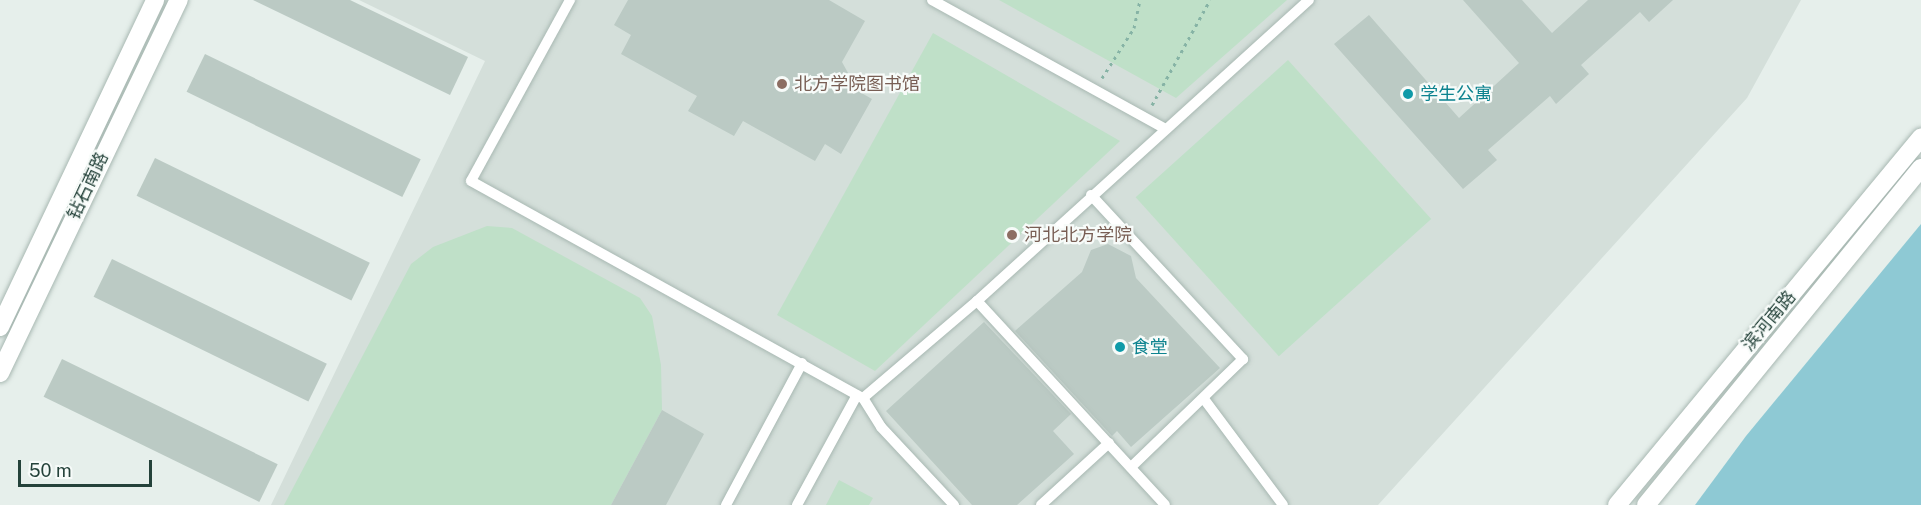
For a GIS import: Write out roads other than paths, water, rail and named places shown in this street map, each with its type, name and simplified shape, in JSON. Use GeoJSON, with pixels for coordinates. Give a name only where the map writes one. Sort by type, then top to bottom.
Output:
{"type":"FeatureCollection","features":[{"type":"Feature","properties":{"kind":"main road","name":"钻石南路"},"geometry":{"type":"LineString","coordinates":[[0,327],[155,0]]}},
{"type":"Feature","properties":{"kind":"main road","name":"钻石南路"},"geometry":{"type":"LineString","coordinates":[[0,373],[179,0]]}},
{"type":"Feature","properties":{"kind":"main road","name":"滨河南路"},"geometry":{"type":"LineString","coordinates":[[1617,505],[1921,137]]}},
{"type":"Feature","properties":{"kind":"main road","name":"滨河南路"},"geometry":{"type":"LineString","coordinates":[[1646,505],[1921,168]]}},
{"type":"Feature","properties":{"kind":"lane"},"geometry":{"type":"LineString","coordinates":[[570,0],[471,181],[860,396],[880,427],[954,505]]}},
{"type":"Feature","properties":{"kind":"lane"},"geometry":{"type":"LineString","coordinates":[[932,0],[1164,128]]}},
{"type":"Feature","properties":{"kind":"lane"},"geometry":{"type":"LineString","coordinates":[[797,505],[860,396],[977,301],[1164,128],[1309,0]]}},
{"type":"Feature","properties":{"kind":"lane"},"geometry":{"type":"LineString","coordinates":[[1091,195],[1243,359],[1131,467]]}},
{"type":"Feature","properties":{"kind":"lane"},"geometry":{"type":"LineString","coordinates":[[977,301],[1165,505]]}},
{"type":"Feature","properties":{"kind":"lane"},"geometry":{"type":"LineString","coordinates":[[726,505],[802,363]]}},
{"type":"Feature","properties":{"kind":"lane"},"geometry":{"type":"LineString","coordinates":[[1204,399],[1283,505]]}},
{"type":"Feature","properties":{"kind":"lane"},"geometry":{"type":"LineString","coordinates":[[1041,505],[1109,443]]}},
{"type":"Feature","properties":{"kind":"water"},"geometry":{"type":"Polygon","coordinates":[[[1921,224],[1921,505],[1695,505],[1746,436],[1921,224]]]}},
{"type":"Feature","properties":{"kind":"place","name":"北方学院图书馆"},"geometry":{"type":"Point","coordinates":[782,84]}},
{"type":"Feature","properties":{"kind":"place","name":"学生公寓"},"geometry":{"type":"Point","coordinates":[1408,94]}},
{"type":"Feature","properties":{"kind":"place","name":"河北北方学院"},"geometry":{"type":"Point","coordinates":[1012,235]}},
{"type":"Feature","properties":{"kind":"place","name":"食堂"},"geometry":{"type":"Point","coordinates":[1120,347]}}]}
